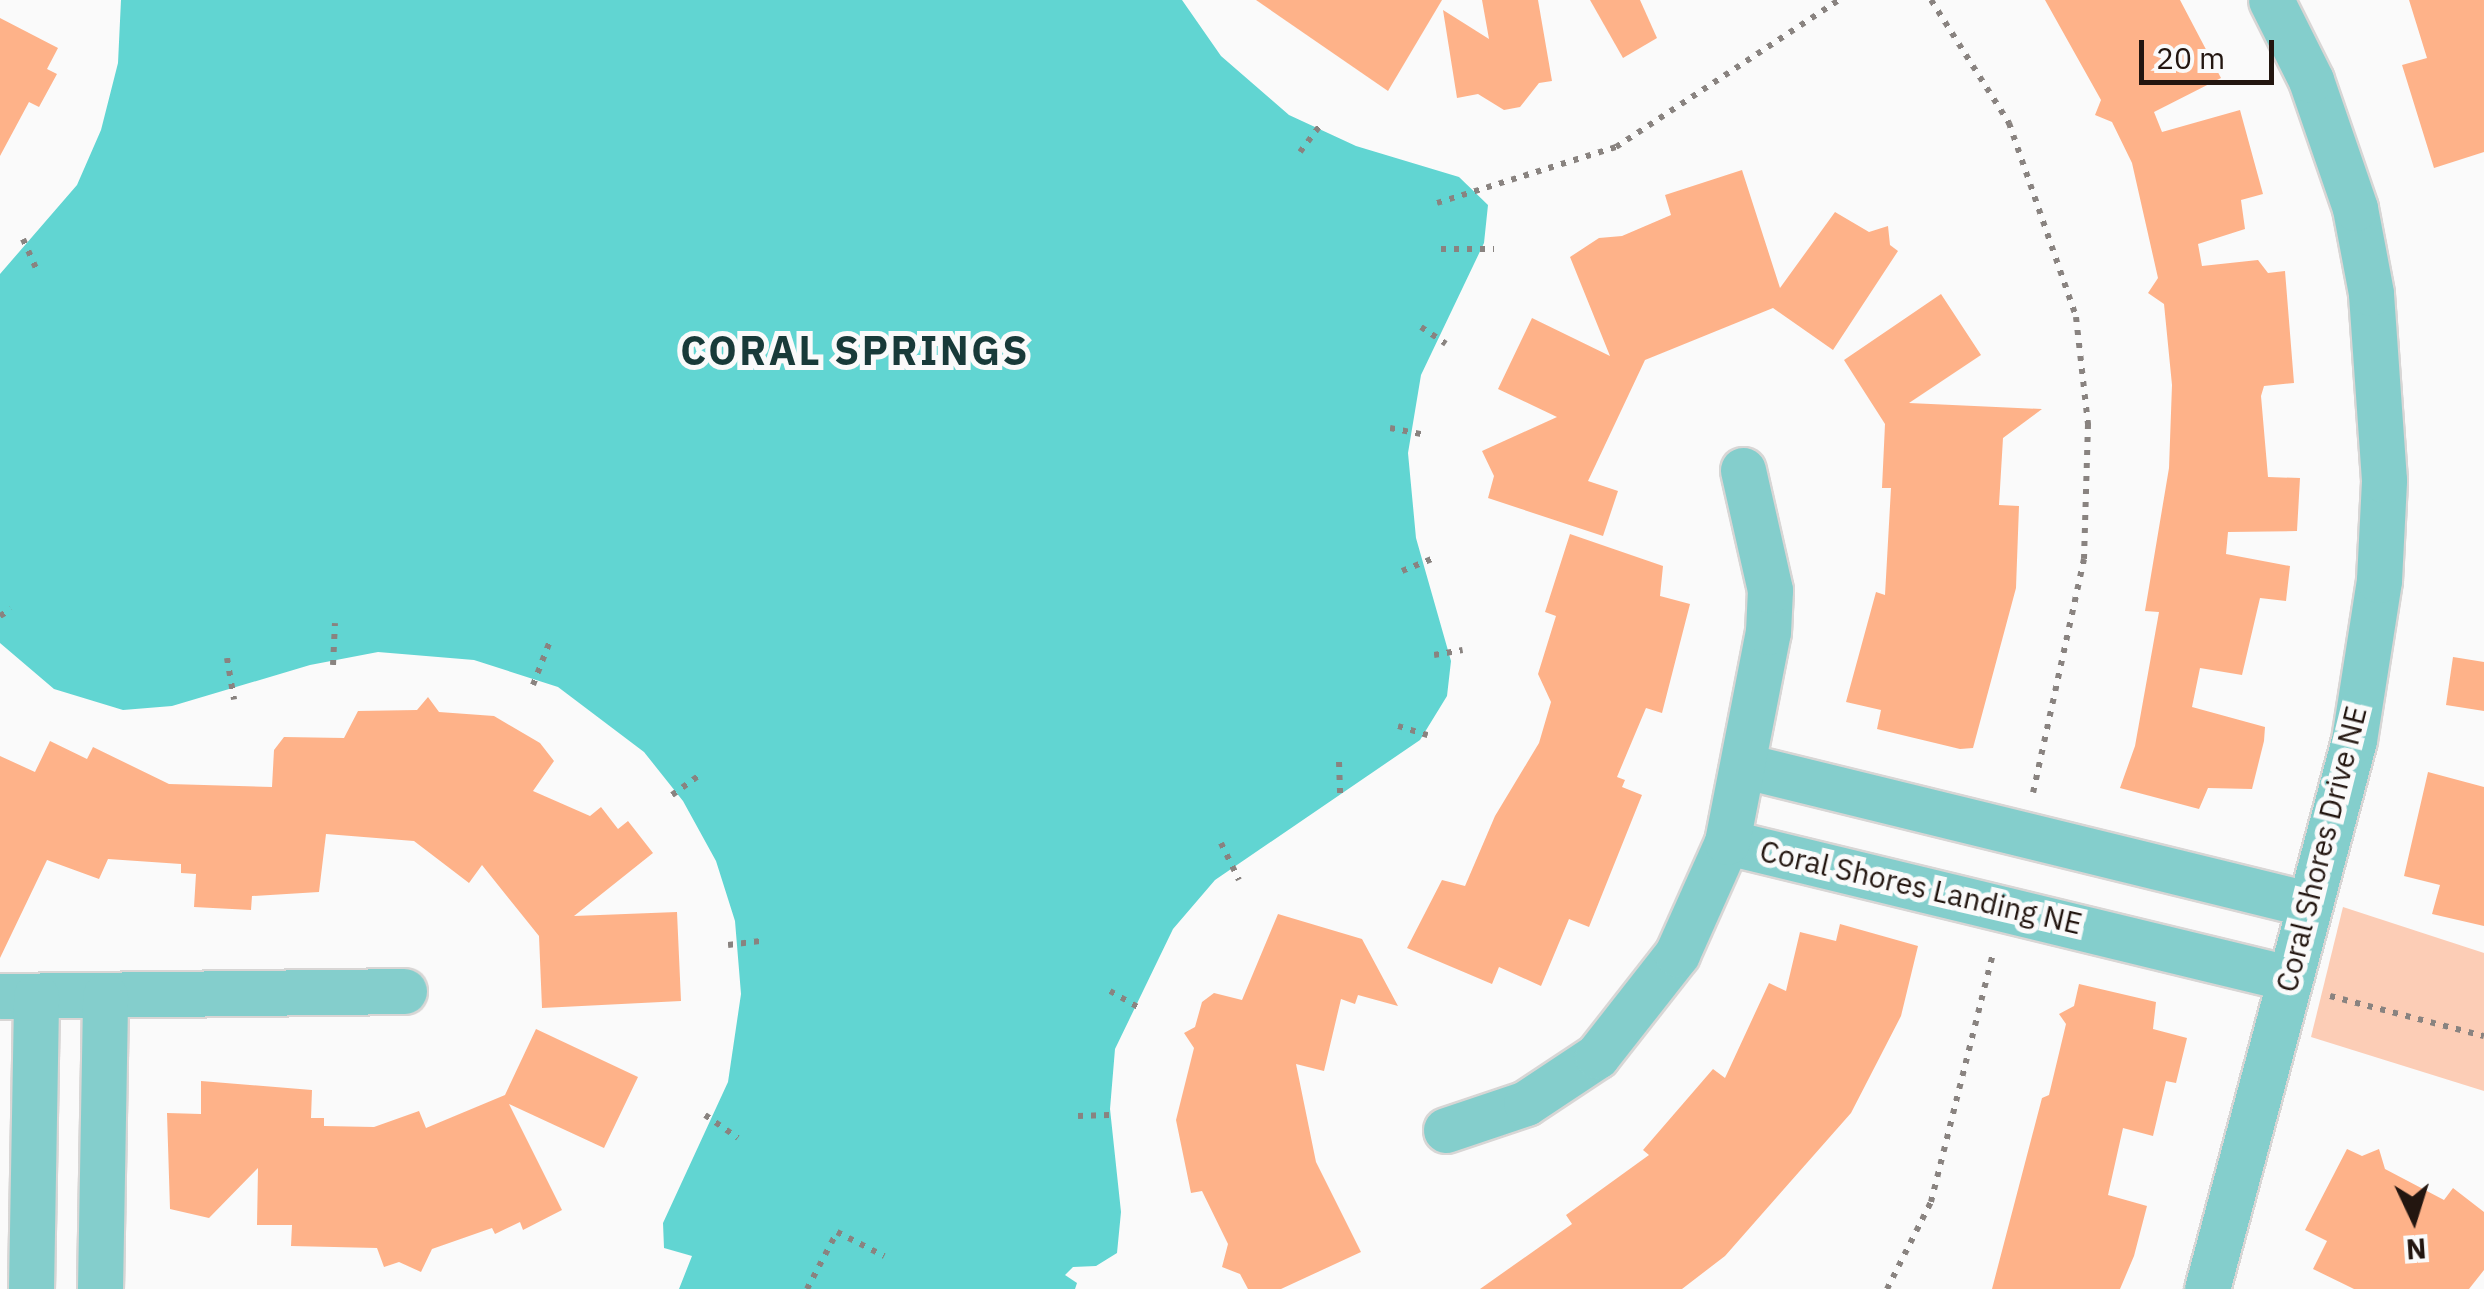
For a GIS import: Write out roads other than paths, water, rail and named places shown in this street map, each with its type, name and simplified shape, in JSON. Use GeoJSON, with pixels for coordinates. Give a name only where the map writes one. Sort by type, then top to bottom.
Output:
{"type":"FeatureCollection","features":[{"type":"Feature","properties":{"kind":"street","name":"Coral Shores Drive NE"},"geometry":{"type":"LineString","coordinates":[[2207,1289],[2308,986],[2308,904],[2354,740],[2378,580],[2384,480],[2371,293],[2355,208],[2311,80],[2271,0]]}},
{"type":"Feature","properties":{"kind":"street","name":"Coral Shores Landing NE"},"geometry":{"type":"LineString","coordinates":[[1744,470],[1770,590],[1745,766],[1727,842],[2308,986]]}},
{"type":"Feature","properties":{"kind":"street"},"geometry":{"type":"LineString","coordinates":[[1745,766],[2308,904]]}},
{"type":"Feature","properties":{"kind":"street"},"geometry":{"type":"LineString","coordinates":[[1446,1130],[1526,1103],[1597,1056],[1677,954],[1727,842]]}},
{"type":"Feature","properties":{"kind":"street"},"geometry":{"type":"LineString","coordinates":[[32,1289],[18,996],[404,991]]}},
{"type":"Feature","properties":{"kind":"street"},"geometry":{"type":"LineString","coordinates":[[100,1289],[105,996]]}},
{"type":"Feature","properties":{"kind":"water"},"geometry":{"type":"Polygon","coordinates":[[[121,0],[1182,0],[1221,56],[1289,115],[1356,146],[1459,177],[1488,205],[1484,243],[1421,375],[1408,453],[1416,538],[1451,661],[1447,696],[1420,740],[1215,880],[1173,929],[1115,1049],[1110,1109],[1121,1212],[1117,1253],[1096,1266],[1073,1267],[1065,1275],[1077,1283],[1075,1289],[679,1289],[692,1256],[664,1248],[663,1223],[728,1082],[741,994],[735,921],[716,861],[683,801],[644,752],[558,687],[474,660],[378,652],[310,665],[172,706],[123,710],[54,689],[0,643],[0,274],[77,185],[101,130],[118,63],[121,0]]]}},
{"type":"Feature","properties":{"kind":"district","name":"CORAL SPRINGS"},"geometry":{"type":"Point","coordinates":[855,350]}}]}
